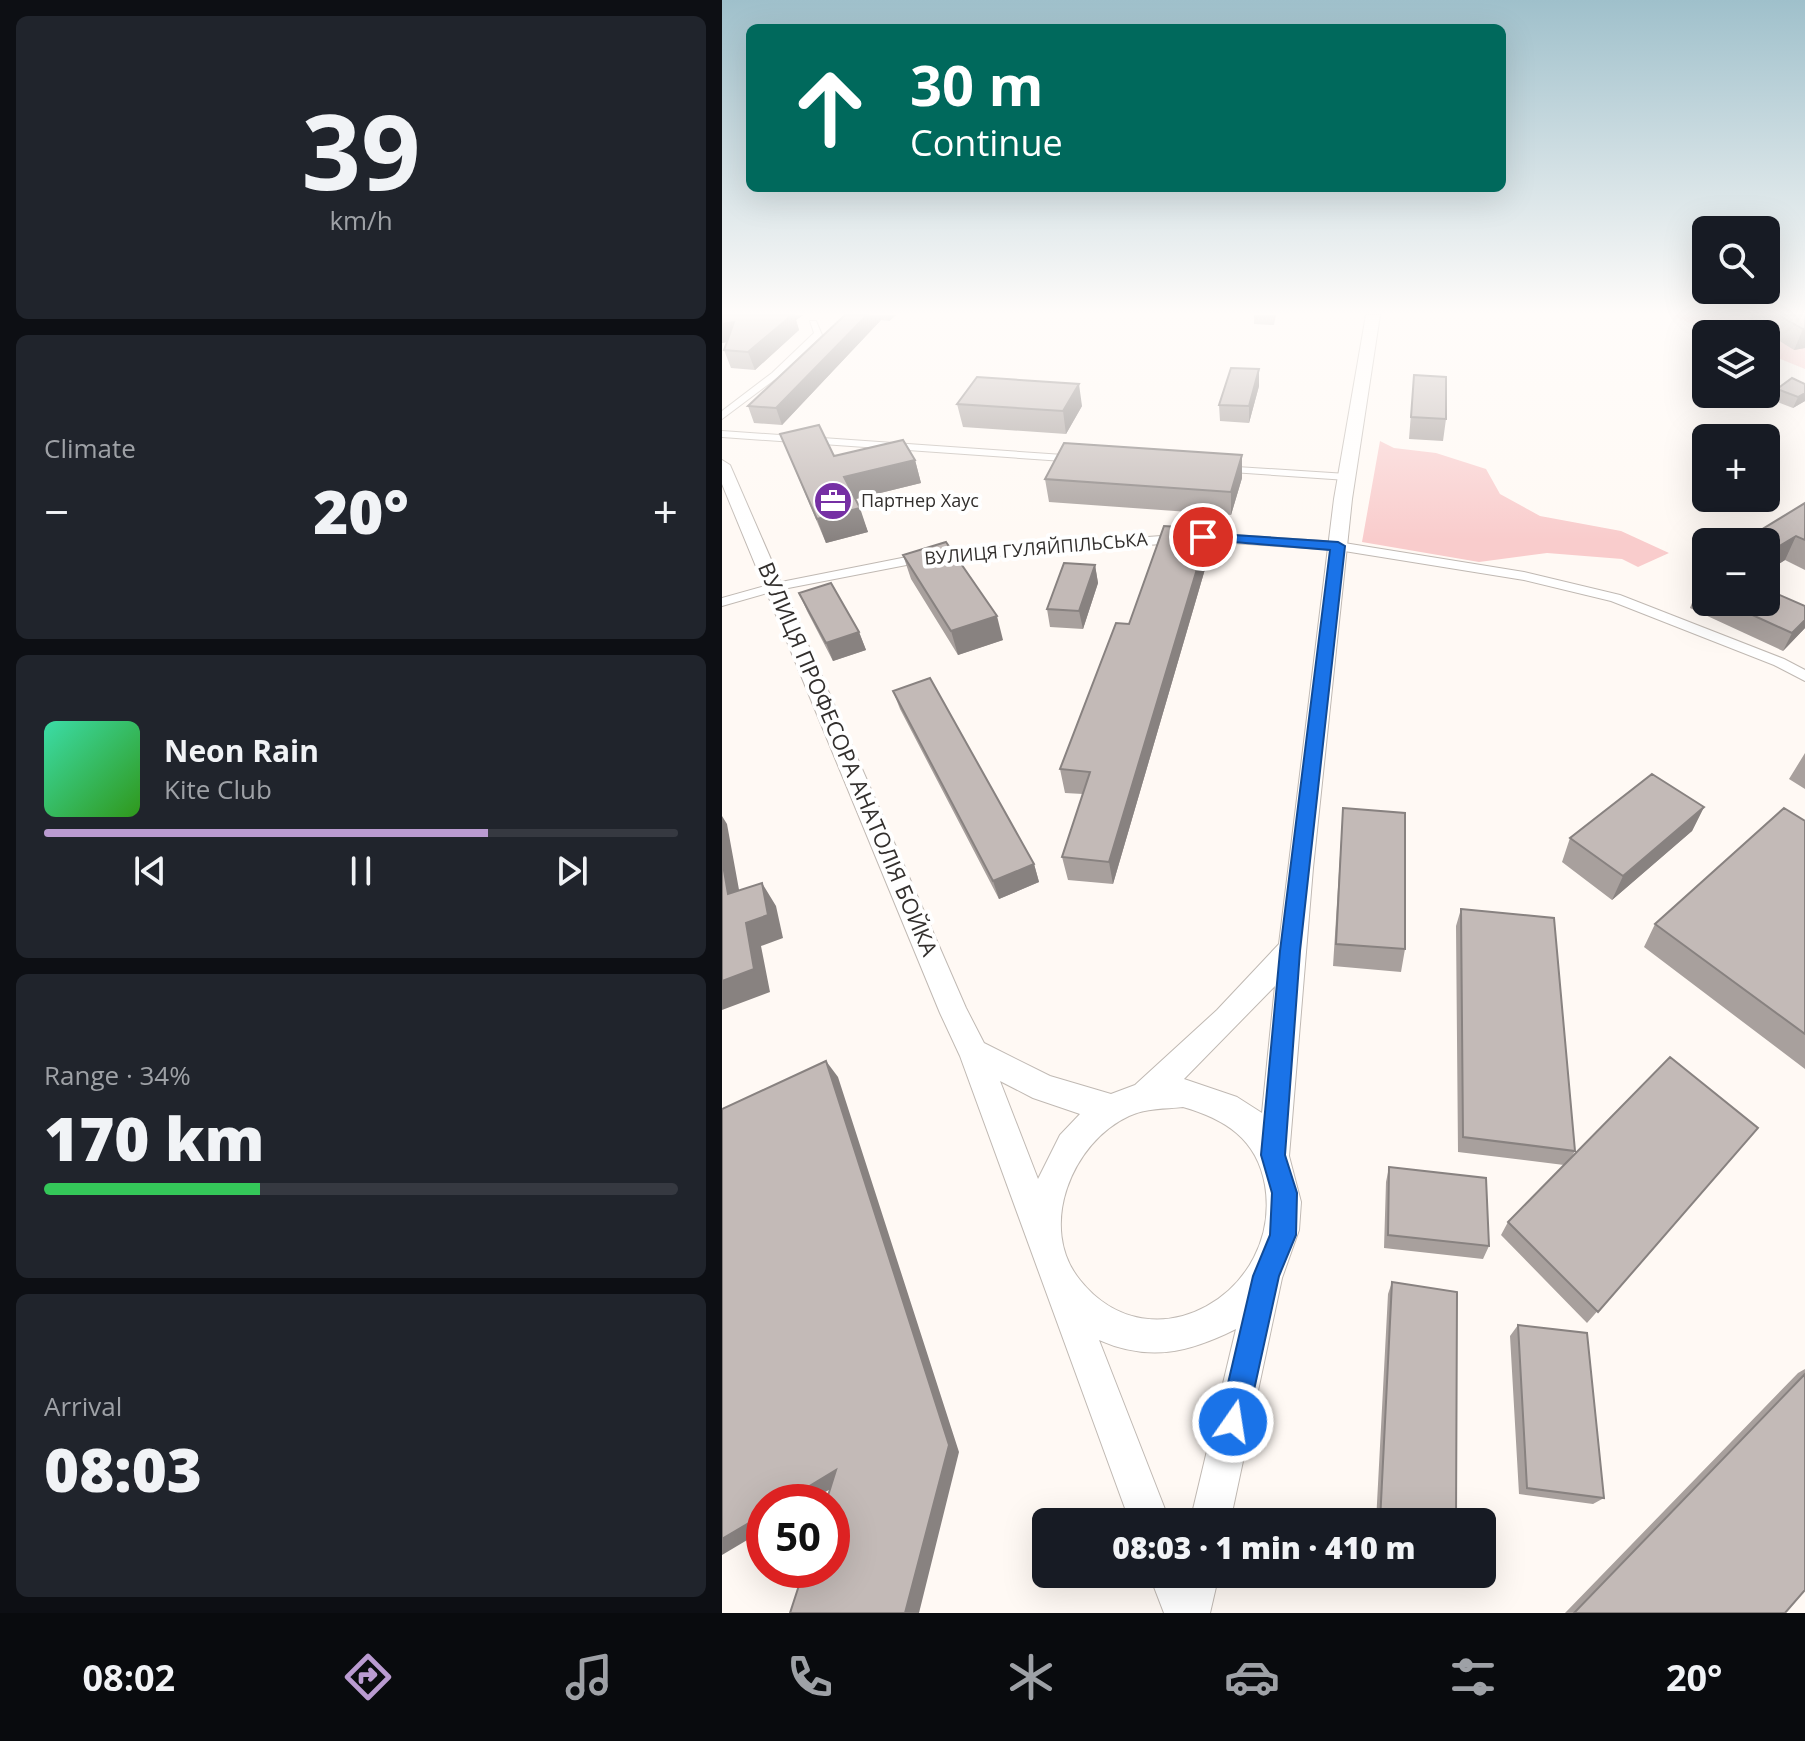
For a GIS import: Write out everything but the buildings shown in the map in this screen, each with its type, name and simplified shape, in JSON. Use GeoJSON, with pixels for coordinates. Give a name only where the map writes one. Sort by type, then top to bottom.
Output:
{"type":"FeatureCollection","features":[{"type":"Feature","properties":{"kind":"main road"},"geometry":{"type":"LineString","coordinates":[[1273,1155],[1290,951],[1338,546],[1361,390]]}},
{"type":"Feature","properties":{"kind":"main road","name":"ВУЛИЦЯ ПРОФЕСОРА АНАТОЛІЯ БОЙКА"},"geometry":{"type":"LineString","coordinates":[[722,465],[954,1013],[974,1053],[1044,1236]]}},
{"type":"Feature","properties":{"kind":"main road"},"geometry":{"type":"LineString","coordinates":[[1145,1096],[1227,1019],[1290,951]]}},
{"type":"Feature","properties":{"kind":"main road"},"geometry":{"type":"LineString","coordinates":[[974,1053],[1044,1088],[1112,1109]]}},
{"type":"Feature","properties":{"kind":"main road"},"geometry":{"type":"LineString","coordinates":[[1145,1508],[1055,1273],[1044,1236],[1047,1197],[1060,1161],[1083,1131],[1112,1109],[1145,1096],[1183,1093],[1220,1103],[1251,1124],[1273,1155],[1285,1193],[1283,1235],[1266,1276],[1213,1508]]}},
{"type":"Feature","properties":{"kind":"main road"},"geometry":{"type":"LineString","coordinates":[[1055,1273],[1077,1305],[1108,1328],[1151,1338],[1196,1332],[1236,1310],[1266,1276]]}},
{"type":"Feature","properties":{"kind":"main road"},"geometry":{"type":"LineString","coordinates":[[1176,1588],[1187,1613]]}},
{"type":"Feature","properties":{"kind":"main road"},"geometry":{"type":"LineString","coordinates":[[1187,1613],[1194,1588]]}},
{"type":"Feature","properties":{"kind":"street"},"geometry":{"type":"LineString","coordinates":[[722,416],[755,390]]}},
{"type":"Feature","properties":{"kind":"street"},"geometry":{"type":"LineString","coordinates":[[722,434],[1097,460]]}},
{"type":"Feature","properties":{"kind":"street"},"geometry":{"type":"LineString","coordinates":[[1206,468],[1347,477]]}},
{"type":"Feature","properties":{"kind":"street","name":"ВУЛИЦЯ ГУЛЯЙПІЛЬСЬКА"},"geometry":{"type":"LineString","coordinates":[[722,602],[776,587],[927,557],[992,550],[1203,537],[1338,546],[1524,576],[1615,598],[1779,662],[1805,676]]}},
{"type":"Feature","properties":{"kind":"shaded area"},"geometry":{"type":"Polygon","coordinates":[[[1380,441],[1394,448],[1436,453],[1486,469],[1500,494],[1540,516],[1621,531],[1669,553],[1638,567],[1622,559],[1547,553],[1479,562],[1362,542],[1380,441]]]}},
{"type":"Feature","properties":{"kind":"place","name":"Партнер Хаус"},"geometry":{"type":"Point","coordinates":[833,501]}},
{"type":"Feature","properties":{"kind":"route"},"geometry":{"type":"LineString","coordinates":[[1203,537],[1338,546],[1290,951],[1273,1155],[1285,1193],[1283,1235],[1266,1276],[1233,1422]]}}]}
